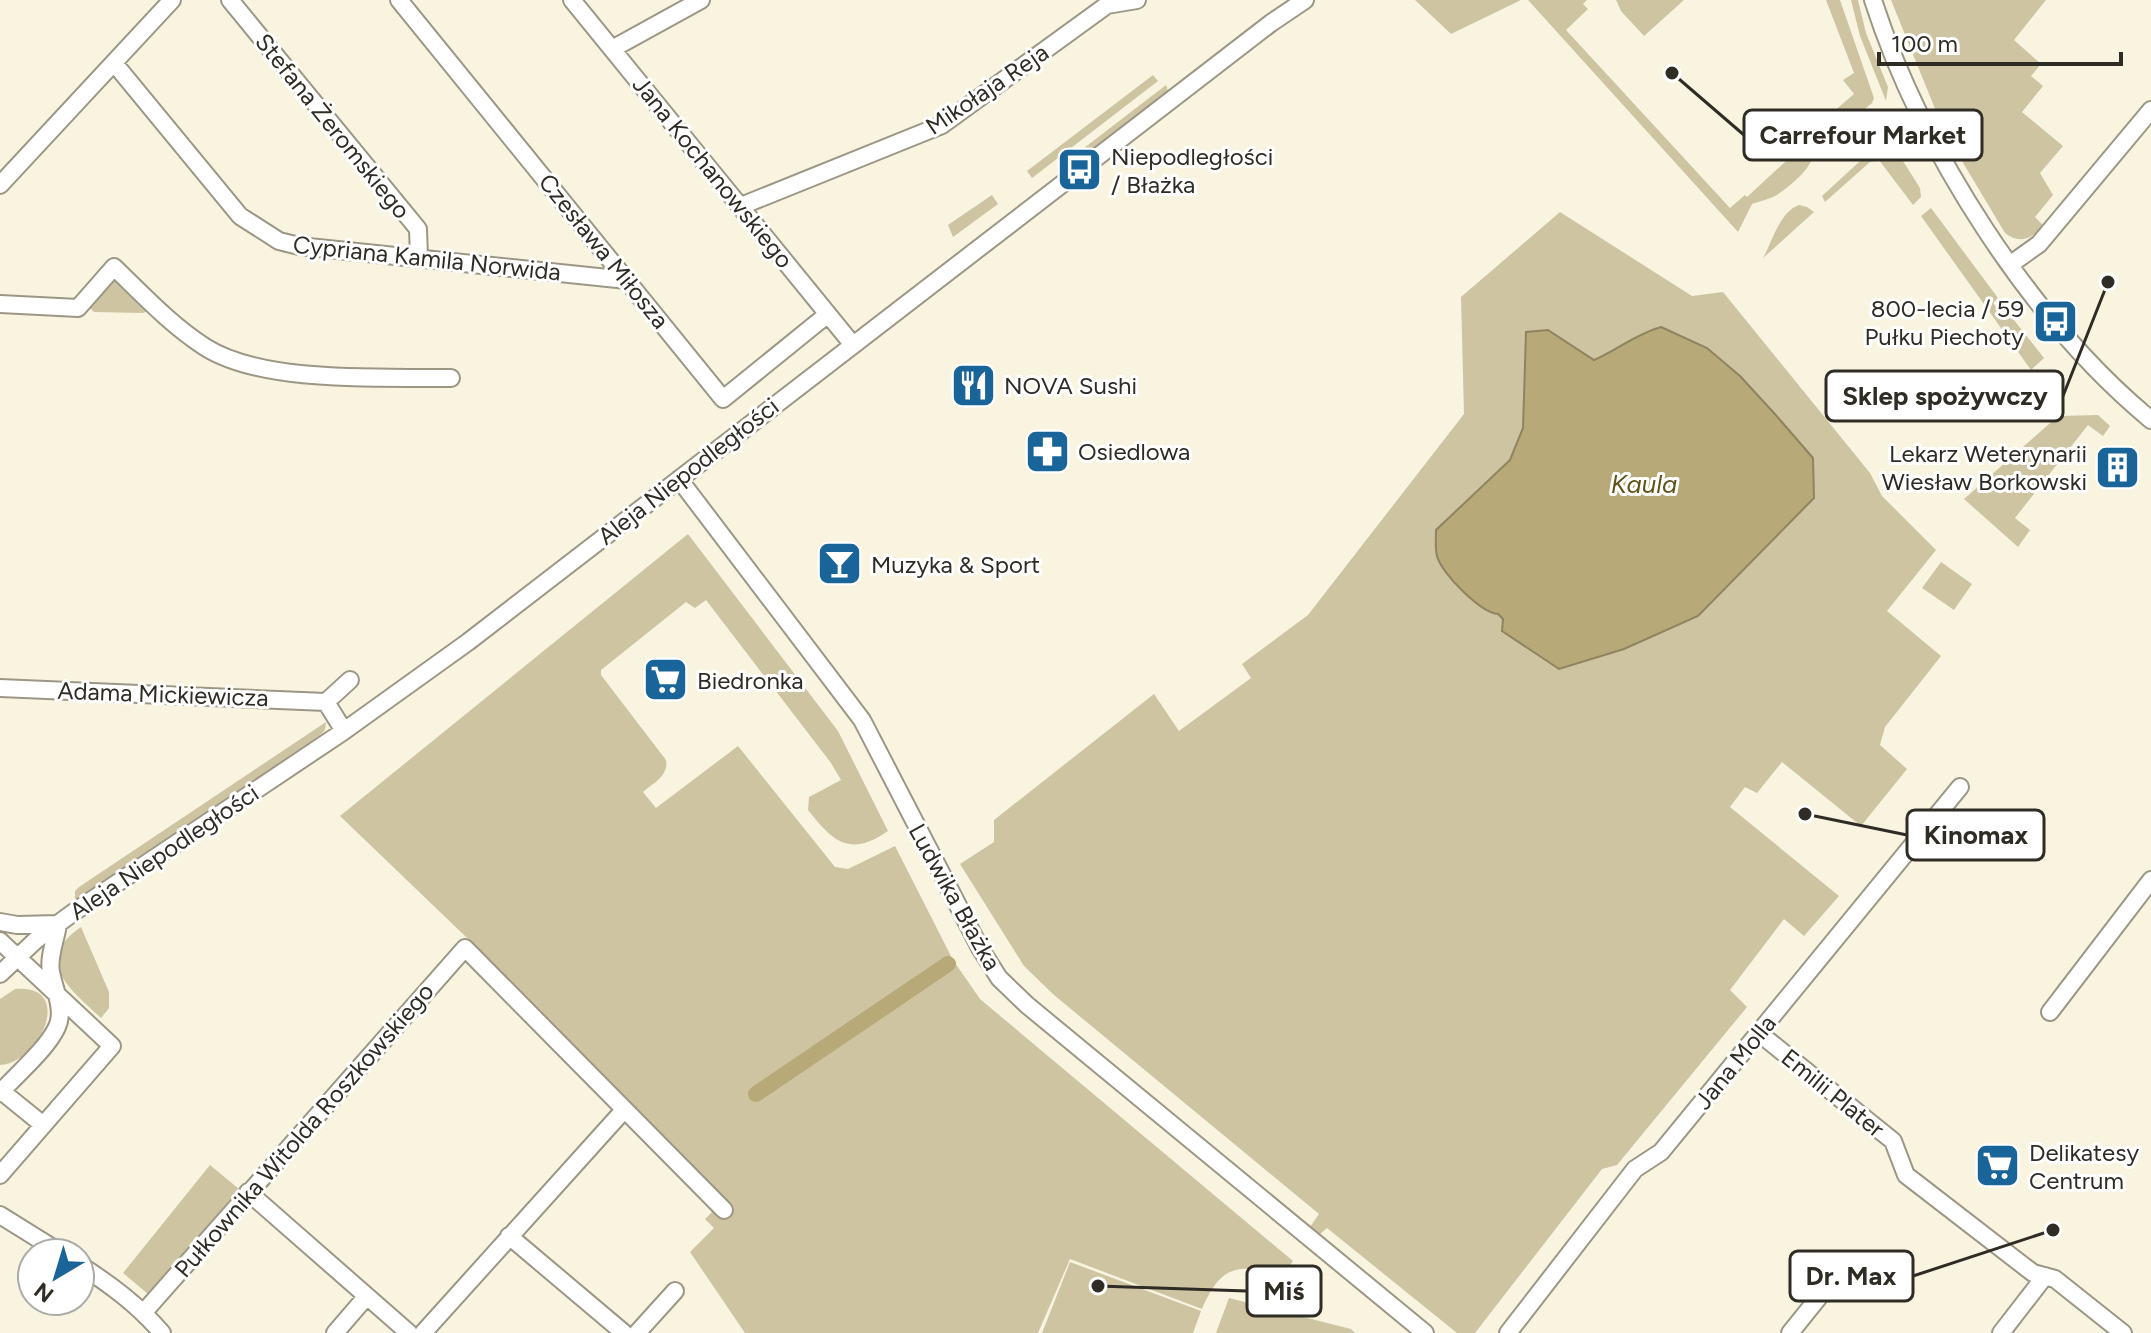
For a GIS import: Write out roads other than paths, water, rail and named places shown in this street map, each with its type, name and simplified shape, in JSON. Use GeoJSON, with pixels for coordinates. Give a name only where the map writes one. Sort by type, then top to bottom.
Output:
{"type":"FeatureCollection","features":[{"type":"Feature","properties":{"kind":"street"},"geometry":{"type":"LineString","coordinates":[[0,185],[172,0]]}},
{"type":"Feature","properties":{"kind":"street","name":"Stefana Żeromskiego"},"geometry":{"type":"LineString","coordinates":[[230,0],[418,229],[419,258]]}},
{"type":"Feature","properties":{"kind":"street","name":"Czesława Miłosza"},"geometry":{"type":"LineString","coordinates":[[399,0],[723,399],[828,314]]}},
{"type":"Feature","properties":{"kind":"street","name":"Jana Kochanowskiego"},"geometry":{"type":"LineString","coordinates":[[572,0],[853,345]]}},
{"type":"Feature","properties":{"kind":"street"},"geometry":{"type":"LineString","coordinates":[[612,49],[701,0]]}},
{"type":"Feature","properties":{"kind":"street","name":"Mikołaja Reja"},"geometry":{"type":"LineString","coordinates":[[741,206],[942,125],[1105,2],[1137,0]]}},
{"type":"Feature","properties":{"kind":"street","name":"Aleja Niepodległości"},"geometry":{"type":"LineString","coordinates":[[0,974],[58,924],[344,731],[468,642],[1305,0]]}},
{"type":"Feature","properties":{"kind":"street"},"geometry":{"type":"LineString","coordinates":[[1873,0],[1935,146],[1964,195],[2011,264],[2077,347],[2151,419]]}},
{"type":"Feature","properties":{"kind":"street","name":"Cypriana Kamila Norwida"},"geometry":{"type":"LineString","coordinates":[[114,63],[240,216],[279,241],[299,246],[627,280]]}},
{"type":"Feature","properties":{"kind":"street"},"geometry":{"type":"LineString","coordinates":[[2011,264],[2039,244],[2151,110]]}},
{"type":"Feature","properties":{"kind":"street"},"geometry":{"type":"LineString","coordinates":[[3,300],[78,308],[114,267],[177,326],[208,349],[239,364],[267,371],[451,378]]}},
{"type":"Feature","properties":{"kind":"street","name":"Ludwika Błażka"},"geometry":{"type":"LineString","coordinates":[[679,479],[862,720],[954,902],[999,978],[1027,1005],[1425,1333]]}},
{"type":"Feature","properties":{"kind":"street"},"geometry":{"type":"LineString","coordinates":[[344,731],[326,702],[350,680]]}},
{"type":"Feature","properties":{"kind":"street","name":"Adama Mickiewicza"},"geometry":{"type":"LineString","coordinates":[[0,688],[326,702]]}},
{"type":"Feature","properties":{"kind":"street","name":"Jana Molla"},"geometry":{"type":"LineString","coordinates":[[1508,1333],[1635,1169],[1661,1152],[1960,787]]}},
{"type":"Feature","properties":{"kind":"street"},"geometry":{"type":"LineString","coordinates":[[2050,1012],[2151,880]]}},
{"type":"Feature","properties":{"kind":"street"},"geometry":{"type":"LineString","coordinates":[[0,922],[17,925],[58,924]]}},
{"type":"Feature","properties":{"kind":"street","name":"Aleja Niepodległości"},"geometry":{"type":"LineString","coordinates":[[1,1091],[51,1037],[58,1025],[57,997],[49,960],[58,924]]}},
{"type":"Feature","properties":{"kind":"street"},"geometry":{"type":"LineString","coordinates":[[0,941],[112,1046],[0,1175]]}},
{"type":"Feature","properties":{"kind":"street","name":"Pułkownika Witolda Roszkowskiego"},"geometry":{"type":"LineString","coordinates":[[144,1312],[465,948],[624,1110]]}},
{"type":"Feature","properties":{"kind":"street","name":"Emilii Plater"},"geometry":{"type":"LineString","coordinates":[[1759,1033],[1893,1141],[1906,1175],[2033,1273],[2055,1279],[2123,1333]]}},
{"type":"Feature","properties":{"kind":"street"},"geometry":{"type":"LineString","coordinates":[[1,1091],[42,1124]]}},
{"type":"Feature","properties":{"kind":"street"},"geometry":{"type":"LineString","coordinates":[[423,1333],[624,1110],[724,1210]]}},
{"type":"Feature","properties":{"kind":"street"},"geometry":{"type":"LineString","coordinates":[[248,1192],[409,1333]]}},
{"type":"Feature","properties":{"kind":"street"},"geometry":{"type":"LineString","coordinates":[[0,1215],[35,1237]]}},
{"type":"Feature","properties":{"kind":"street"},"geometry":{"type":"LineString","coordinates":[[509,1236],[624,1333]]}},
{"type":"Feature","properties":{"kind":"street"},"geometry":{"type":"LineString","coordinates":[[96,1276],[144,1312],[162,1333]]}},
{"type":"Feature","properties":{"kind":"street"},"geometry":{"type":"LineString","coordinates":[[2001,1333],[2045,1276]]}},
{"type":"Feature","properties":{"kind":"street"},"geometry":{"type":"LineString","coordinates":[[637,1333],[675,1291]]}},
{"type":"Feature","properties":{"kind":"street"},"geometry":{"type":"LineString","coordinates":[[335,1333],[366,1297]]}},
{"type":"Feature","properties":{"kind":"street"},"geometry":{"type":"LineString","coordinates":[[1790,1333],[1819,1297]]}},
{"type":"Feature","properties":{"kind":"water","name":"Kaula"},"geometry":{"type":"Polygon","coordinates":[[[1661,327],[1707,348],[1740,376],[1774,413],[1813,458],[1814,498],[1698,616],[1624,649],[1559,669],[1502,631],[1503,619],[1472,600],[1454,582],[1437,556],[1436,530],[1510,460],[1523,428],[1526,332],[1548,330],[1594,360],[1661,327]]]}},
{"type":"Feature","properties":{"kind":"waterway"},"geometry":{"type":"LineString","coordinates":[[756,1094],[948,964]]}},
{"type":"Feature","properties":{"kind":"place","name":"Carrefour Market"},"geometry":{"type":"Point","coordinates":[1672,73]}},
{"type":"Feature","properties":{"kind":"place","name":"Niepodległości / Błażka"},"geometry":{"type":"Point","coordinates":[1080,170]}},
{"type":"Feature","properties":{"kind":"place","name":"Sklep spożywczy"},"geometry":{"type":"Point","coordinates":[2108,282]}},
{"type":"Feature","properties":{"kind":"place","name":"800-lecia / 59 Pułku Piechoty"},"geometry":{"type":"Point","coordinates":[2055,322]}},
{"type":"Feature","properties":{"kind":"place","name":"NOVA Sushi"},"geometry":{"type":"Point","coordinates":[973,385]}},
{"type":"Feature","properties":{"kind":"place","name":"Osiedlowa"},"geometry":{"type":"Point","coordinates":[1047,451]}},
{"type":"Feature","properties":{"kind":"place","name":"Lekarz Weterynarii Wiesław Borkowski"},"geometry":{"type":"Point","coordinates":[2118,467]}},
{"type":"Feature","properties":{"kind":"place","name":"Muzyka & Sport"},"geometry":{"type":"Point","coordinates":[840,564]}},
{"type":"Feature","properties":{"kind":"place","name":"Biedronka"},"geometry":{"type":"Point","coordinates":[666,680]}},
{"type":"Feature","properties":{"kind":"place","name":"Kinomax"},"geometry":{"type":"Point","coordinates":[1805,814]}},
{"type":"Feature","properties":{"kind":"place","name":"Delikatesy Centrum"},"geometry":{"type":"Point","coordinates":[1998,1166]}},
{"type":"Feature","properties":{"kind":"place","name":"Dr. Max"},"geometry":{"type":"Point","coordinates":[2053,1230]}},
{"type":"Feature","properties":{"kind":"place","name":"Miś"},"geometry":{"type":"Point","coordinates":[1098,1286]}}]}
